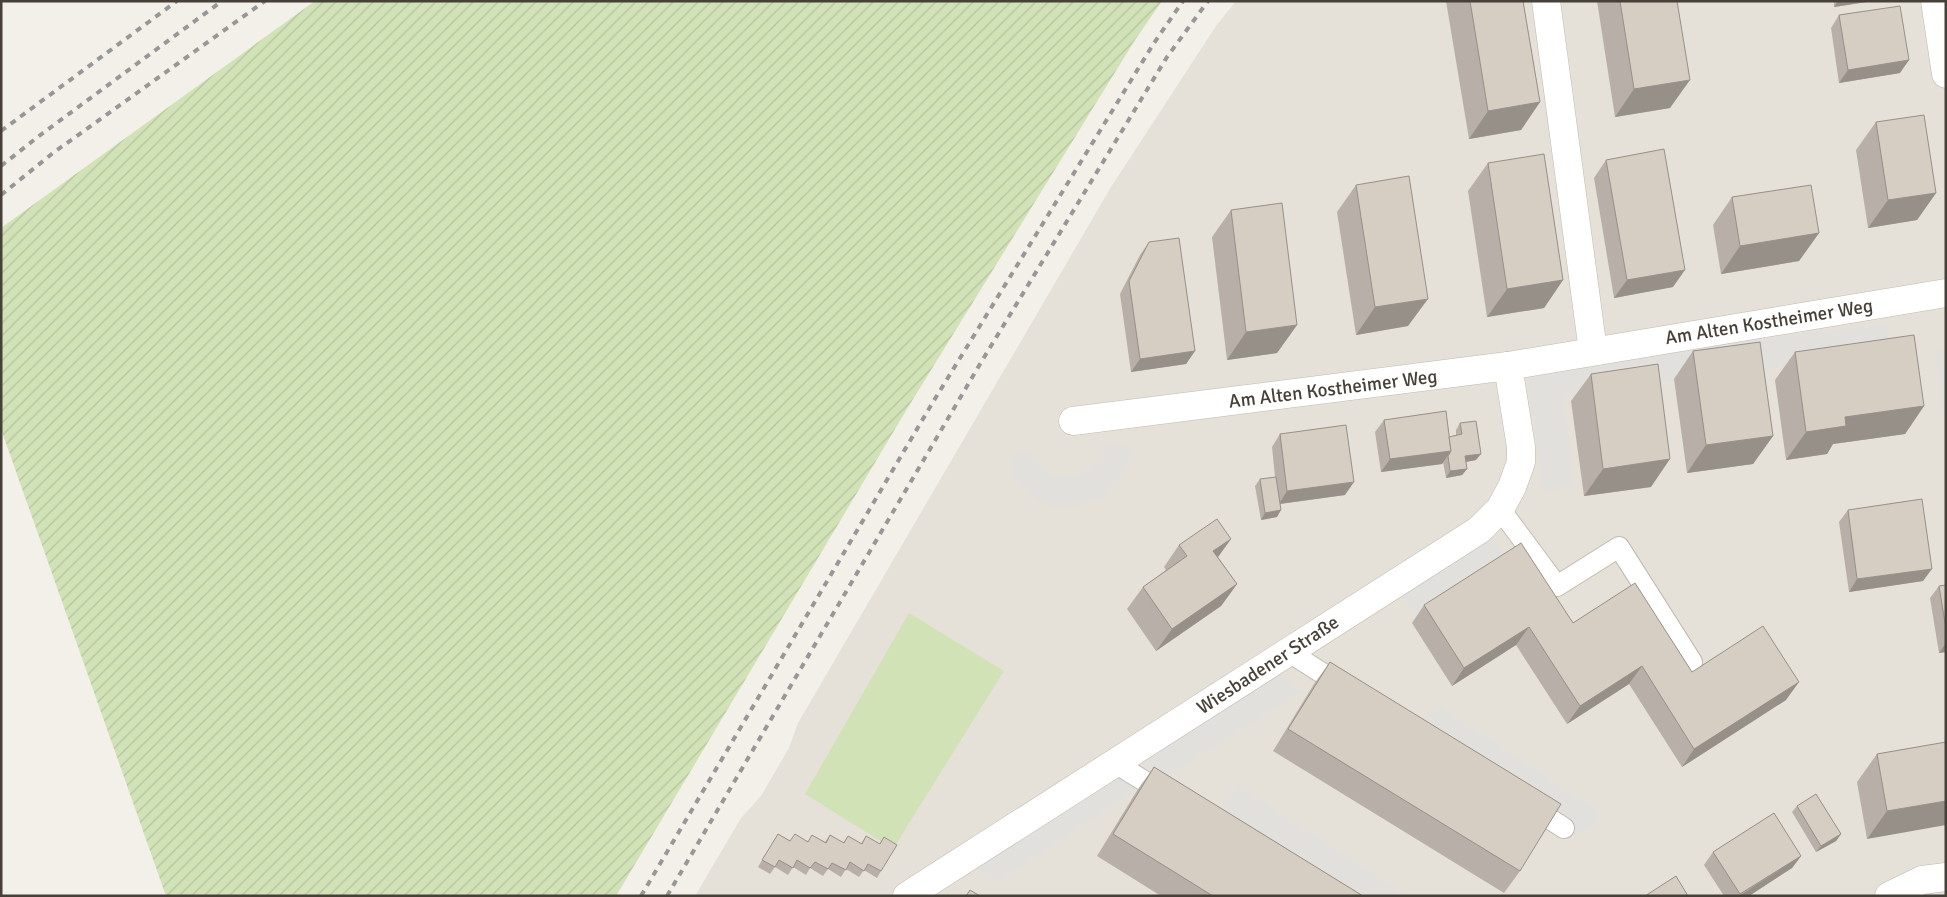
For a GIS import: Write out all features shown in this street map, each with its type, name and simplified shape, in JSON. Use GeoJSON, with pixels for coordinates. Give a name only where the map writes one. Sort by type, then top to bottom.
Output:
{"type":"FeatureCollection","features":[{"type":"Feature","properties":{"kind":"street"},"geometry":{"type":"LineString","coordinates":[[1546,1],[1593,351]]}},
{"type":"Feature","properties":{"kind":"street"},"geometry":{"type":"LineString","coordinates":[[1935,1],[1946,74]]}},
{"type":"Feature","properties":{"kind":"street","name":"Am Alten Kostheimer Weg"},"geometry":{"type":"LineString","coordinates":[[1073,421],[1508,366],[1946,293]]}},
{"type":"Feature","properties":{"kind":"street","name":"Wiesbadener Straße"},"geometry":{"type":"LineString","coordinates":[[907,896],[1479,530],[1500,509],[1512,487],[1521,462],[1521,447],[1508,366]]}},
{"type":"Feature","properties":{"kind":"street"},"geometry":{"type":"LineString","coordinates":[[1889,896],[1922,880],[1946,877]]}},
{"type":"Feature","properties":{"kind":"lane"},"geometry":{"type":"LineString","coordinates":[[1500,509],[1557,586],[1619,547],[1692,662]]}},
{"type":"Feature","properties":{"kind":"lane"},"geometry":{"type":"LineString","coordinates":[[1289,652],[1356,695]]}},
{"type":"Feature","properties":{"kind":"lane"},"geometry":{"type":"LineString","coordinates":[[1115,763],[1183,805]]}},
{"type":"Feature","properties":{"kind":"lane"},"geometry":{"type":"LineString","coordinates":[[1514,796],[1564,828]]}},
{"type":"Feature","properties":{"kind":"shaded area"},"geometry":{"type":"Polygon","coordinates":[[[1236,1],[1946,1],[1946,896],[695,896],[741,818],[761,796],[789,748],[798,723],[1111,187],[1216,26],[1236,1]]]}},
{"type":"Feature","properties":{"kind":"shaded area"},"geometry":{"type":"Polygon","coordinates":[[[1887,323],[1891,353],[1563,395],[1575,487],[1542,491],[1527,369],[1887,323]]]}},
{"type":"Feature","properties":{"kind":"shaded area"},"geometry":{"type":"Polygon","coordinates":[[[1946,350],[1946,428],[1935,352],[1946,350]]]}},
{"type":"Feature","properties":{"kind":"shaded area"},"geometry":{"type":"Polygon","coordinates":[[[1107,445],[1133,448],[1125,471],[1107,495],[1081,505],[1053,506],[1034,499],[1014,478],[1008,458],[1029,452],[1037,463],[1052,475],[1074,476],[1101,461],[1107,445]]]}},
{"type":"Feature","properties":{"kind":"shaded area"},"geometry":{"type":"Polygon","coordinates":[[[1492,537],[1509,560],[1418,619],[1401,595],[1492,537]]]}},
{"type":"Feature","properties":{"kind":"shaded area"},"geometry":{"type":"Polygon","coordinates":[[[1277,673],[1304,691],[1165,778],[1140,763],[1277,673]]]}},
{"type":"Feature","properties":{"kind":"shaded area"},"geometry":{"type":"Polygon","coordinates":[[[1442,707],[1606,816],[1574,837],[1406,727],[1442,707]]]}},
{"type":"Feature","properties":{"kind":"shaded area"},"geometry":{"type":"Polygon","coordinates":[[[1114,774],[1138,789],[999,882],[972,865],[1114,774]]]}},
{"type":"Feature","properties":{"kind":"shaded area"},"geometry":{"type":"Polygon","coordinates":[[[1237,784],[1407,896],[1347,896],[1218,812],[1237,784]]]}},
{"type":"Feature","properties":{"kind":"green space"},"geometry":{"type":"Polygon","coordinates":[[[315,1],[1162,1],[1135,40],[910,404],[616,896],[166,896],[1,429],[1,228],[315,1]]]}},
{"type":"Feature","properties":{"kind":"green space"},"geometry":{"type":"Polygon","coordinates":[[[909,613],[1004,671],[893,849],[805,794],[909,613]]]}},
{"type":"Feature","properties":{"kind":"building"},"geometry":{"type":"Polygon","coordinates":[[[1470,1],[1523,1],[1540,102],[1488,111],[1470,1]]]}},
{"type":"Feature","properties":{"kind":"building"},"geometry":{"type":"Polygon","coordinates":[[[1620,1],[1677,1],[1690,80],[1634,89],[1620,1]]]}},
{"type":"Feature","properties":{"kind":"building"},"geometry":{"type":"Polygon","coordinates":[[[1900,6],[1909,60],[1848,70],[1839,15],[1900,6]]]}},
{"type":"Feature","properties":{"kind":"building"},"geometry":{"type":"Polygon","coordinates":[[[1924,115],[1936,193],[1888,200],[1876,122],[1924,115]]]}},
{"type":"Feature","properties":{"kind":"building"},"geometry":{"type":"Polygon","coordinates":[[[1664,149],[1685,270],[1627,280],[1606,160],[1664,149]]]}},
{"type":"Feature","properties":{"kind":"building"},"geometry":{"type":"Polygon","coordinates":[[[1544,154],[1563,280],[1507,289],[1488,163],[1544,154]]]}},
{"type":"Feature","properties":{"kind":"building"},"geometry":{"type":"Polygon","coordinates":[[[1409,176],[1428,299],[1375,307],[1356,185],[1409,176]]]}},
{"type":"Feature","properties":{"kind":"building"},"geometry":{"type":"Polygon","coordinates":[[[1811,185],[1819,233],[1740,246],[1732,197],[1811,185]]]}},
{"type":"Feature","properties":{"kind":"building"},"geometry":{"type":"Polygon","coordinates":[[[1282,203],[1297,325],[1246,332],[1231,210],[1282,203]]]}},
{"type":"Feature","properties":{"kind":"building"},"geometry":{"type":"Polygon","coordinates":[[[1179,238],[1195,351],[1140,359],[1129,281],[1149,242],[1179,238]]]}},
{"type":"Feature","properties":{"kind":"building"},"geometry":{"type":"Polygon","coordinates":[[[1914,335],[1924,406],[1845,417],[1846,426],[1806,432],[1795,352],[1914,335]]]}},
{"type":"Feature","properties":{"kind":"building"},"geometry":{"type":"Polygon","coordinates":[[[1760,342],[1773,436],[1706,445],[1693,351],[1760,342]]]}},
{"type":"Feature","properties":{"kind":"building"},"geometry":{"type":"Polygon","coordinates":[[[1658,364],[1670,459],[1603,469],[1591,374],[1658,364]]]}},
{"type":"Feature","properties":{"kind":"building"},"geometry":{"type":"Polygon","coordinates":[[[1446,411],[1451,451],[1390,459],[1384,420],[1446,411]]]}},
{"type":"Feature","properties":{"kind":"building"},"geometry":{"type":"Polygon","coordinates":[[[1476,421],[1481,454],[1465,456],[1467,469],[1450,471],[1448,456],[1451,451],[1449,437],[1462,434],[1460,423],[1476,421]]]}},
{"type":"Feature","properties":{"kind":"building"},"geometry":{"type":"Polygon","coordinates":[[[1346,425],[1354,482],[1287,491],[1280,434],[1346,425]]]}},
{"type":"Feature","properties":{"kind":"building"},"geometry":{"type":"Polygon","coordinates":[[[1276,477],[1281,510],[1265,513],[1260,479],[1276,477]]]}},
{"type":"Feature","properties":{"kind":"building"},"geometry":{"type":"Polygon","coordinates":[[[1922,499],[1932,569],[1857,579],[1848,510],[1922,499]]]}},
{"type":"Feature","properties":{"kind":"building"},"geometry":{"type":"Polygon","coordinates":[[[1217,519],[1231,539],[1213,551],[1237,584],[1172,629],[1143,587],[1187,556],[1179,545],[1217,519]]]}},
{"type":"Feature","properties":{"kind":"building"},"geometry":{"type":"Polygon","coordinates":[[[1521,543],[1573,623],[1635,583],[1692,672],[1763,626],[1799,682],[1694,749],[1642,666],[1580,706],[1529,627],[1464,668],[1424,605],[1521,543]]]}},
{"type":"Feature","properties":{"kind":"building"},"geometry":{"type":"Polygon","coordinates":[[[1946,585],[1946,629],[1939,586],[1946,585]]]}},
{"type":"Feature","properties":{"kind":"building"},"geometry":{"type":"Polygon","coordinates":[[[1330,662],[1561,804],[1520,871],[1288,729],[1330,662]]]}},
{"type":"Feature","properties":{"kind":"building"},"geometry":{"type":"Polygon","coordinates":[[[1946,742],[1946,801],[1887,811],[1877,754],[1946,742]]]}},
{"type":"Feature","properties":{"kind":"building"},"geometry":{"type":"Polygon","coordinates":[[[1154,767],[1363,896],[1213,896],[1113,834],[1154,767]]]}},
{"type":"Feature","properties":{"kind":"building"},"geometry":{"type":"Polygon","coordinates":[[[1816,794],[1841,834],[1821,846],[1797,806],[1816,794]]]}},
{"type":"Feature","properties":{"kind":"building"},"geometry":{"type":"Polygon","coordinates":[[[1774,813],[1801,856],[1740,894],[1713,852],[1774,813]]]}},
{"type":"Feature","properties":{"kind":"building"},"geometry":{"type":"Polygon","coordinates":[[[778,834],[790,841],[795,834],[808,842],[812,835],[826,843],[830,835],[844,843],[848,836],[862,844],[866,836],[880,844],[884,837],[897,845],[881,871],[868,864],[864,871],[850,862],[846,870],[832,863],[828,869],[815,862],[810,868],[797,860],[793,868],[779,860],[775,867],[762,860],[778,834]]]}},
{"type":"Feature","properties":{"kind":"building"},"geometry":{"type":"Polygon","coordinates":[[[1676,876],[1688,896],[1645,896],[1676,876]]]}},
{"type":"Feature","properties":{"kind":"building"},"geometry":{"type":"Polygon","coordinates":[[[970,890],[980,896],[966,896],[970,890]]]}},
{"type":"Feature","properties":{"kind":"railway"},"geometry":{"type":"LineString","coordinates":[[1,131],[177,1]]}},
{"type":"Feature","properties":{"kind":"railway"},"geometry":{"type":"LineString","coordinates":[[1,166],[222,1]]}},
{"type":"Feature","properties":{"kind":"railway"},"geometry":{"type":"LineString","coordinates":[[1,195],[53,153],[265,1]]}},
{"type":"Feature","properties":{"kind":"railway"},"geometry":{"type":"LineString","coordinates":[[641,896],[933,402],[1154,43],[1183,1]]}},
{"type":"Feature","properties":{"kind":"railway"},"geometry":{"type":"LineString","coordinates":[[667,896],[983,359],[1167,57],[1208,1]]}}]}
